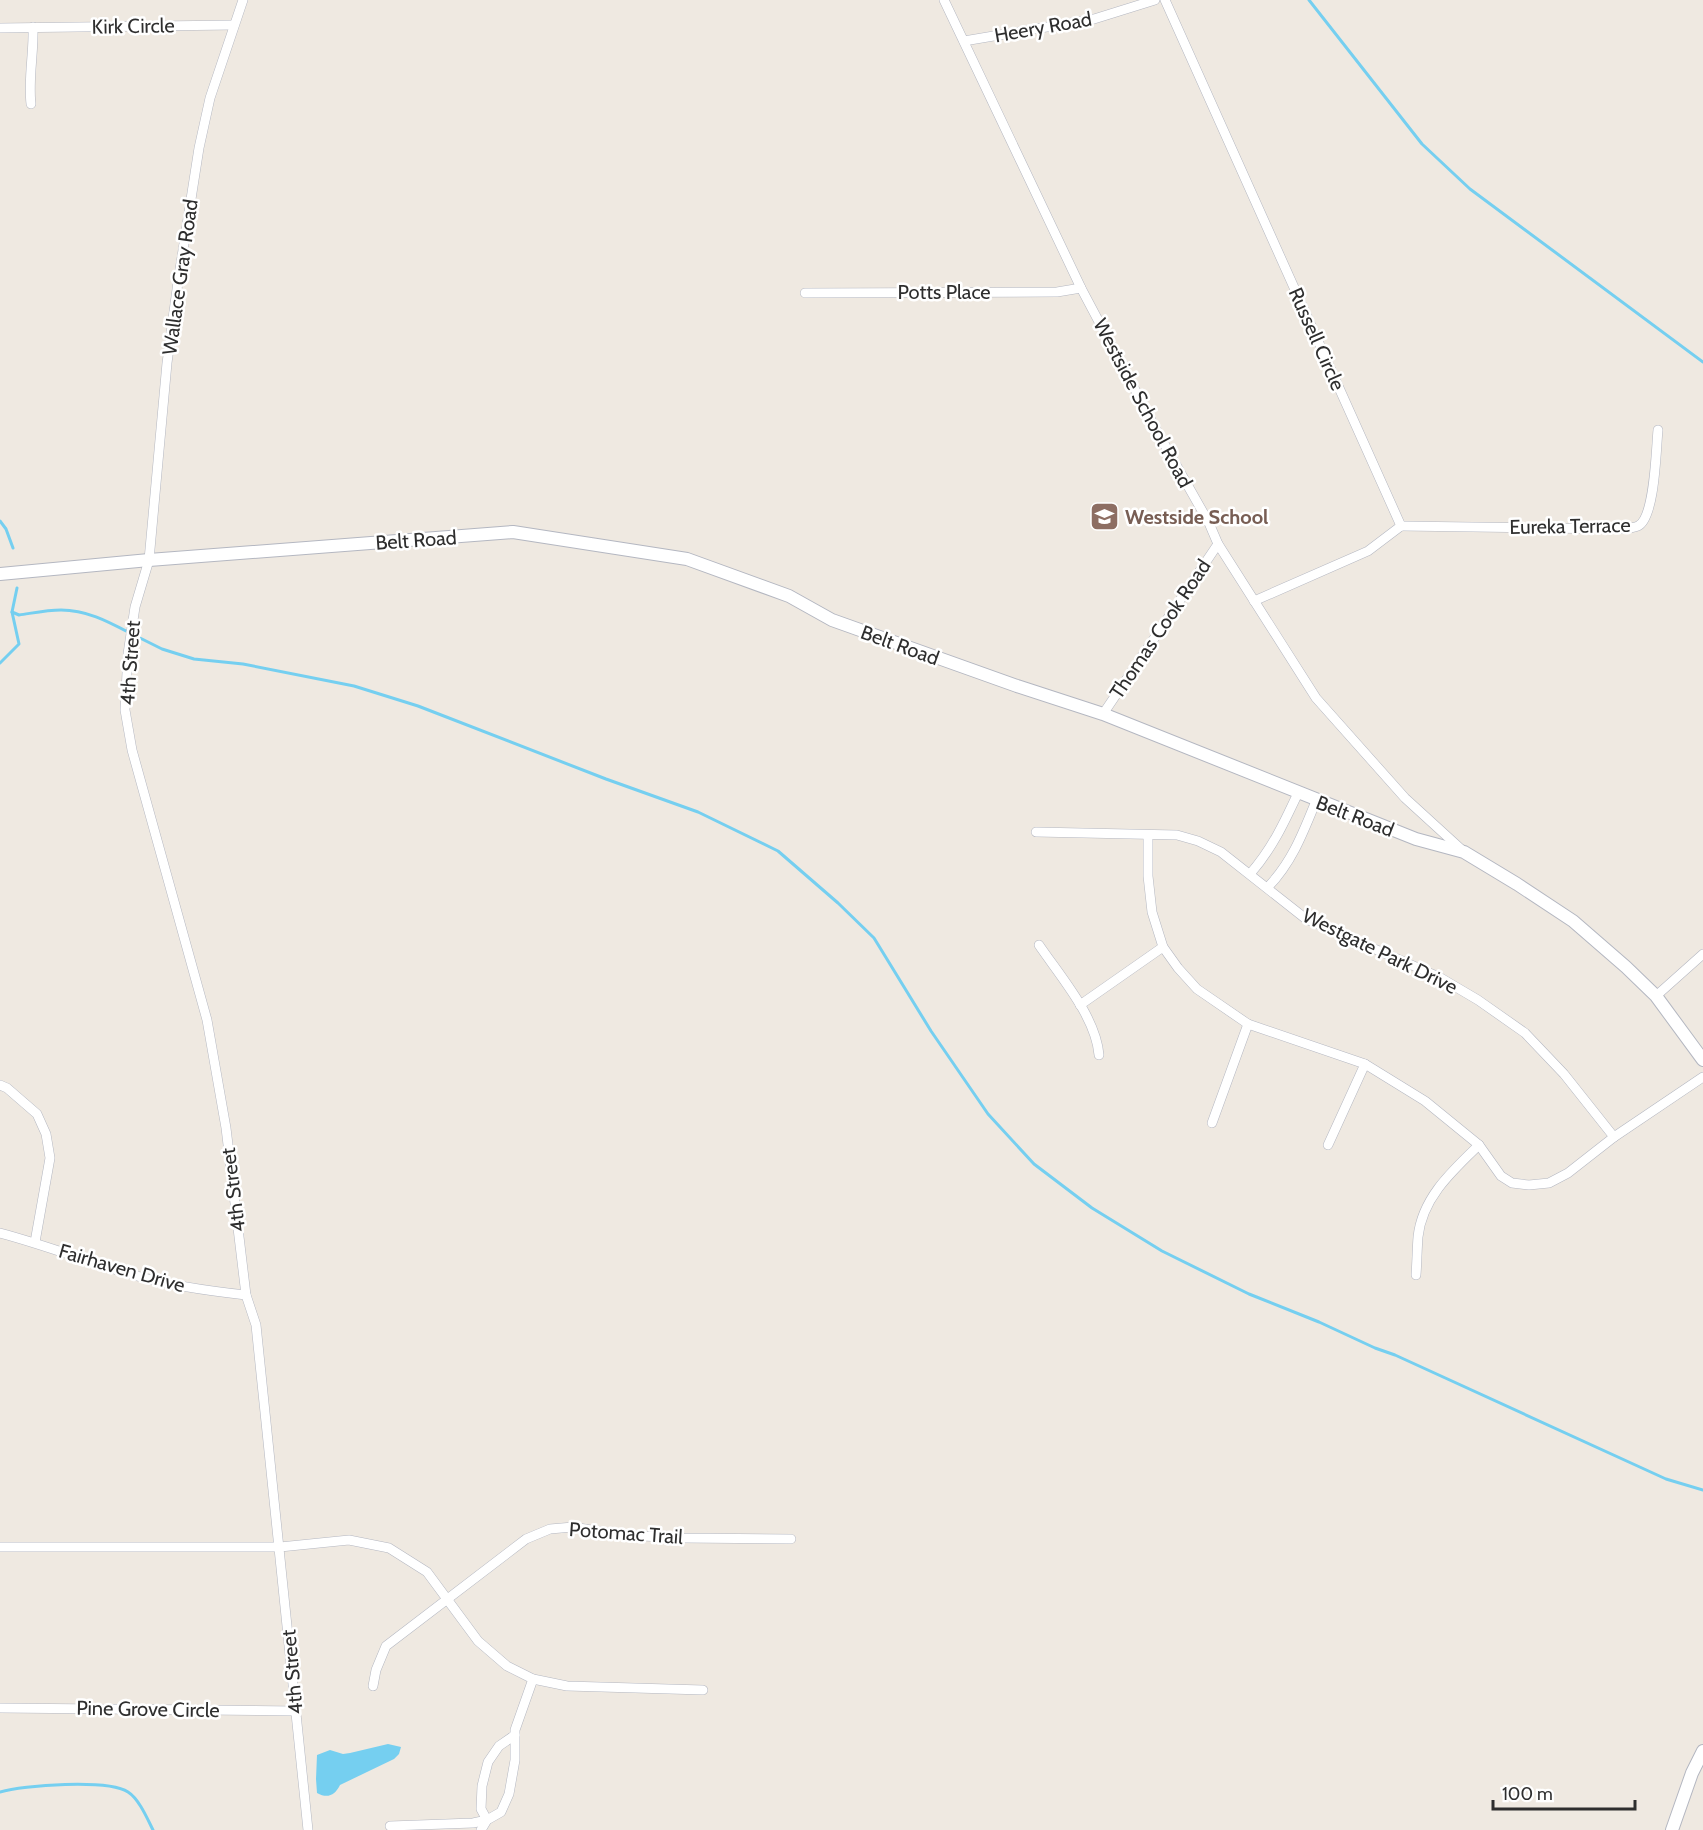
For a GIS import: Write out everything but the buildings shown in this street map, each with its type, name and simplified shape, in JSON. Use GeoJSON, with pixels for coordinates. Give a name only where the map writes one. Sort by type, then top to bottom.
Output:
{"type":"FeatureCollection","features":[{"type":"Feature","properties":{"kind":"street","name":"Wallace Gray Road"},"geometry":{"type":"LineString","coordinates":[[148,560],[168,363],[189,208],[210,98],[243,0]]}},
{"type":"Feature","properties":{"kind":"street","name":"Westside School Road"},"geometry":{"type":"LineString","coordinates":[[944,0],[1081,288],[1218,543],[1316,698],[1405,798],[1464,852]]}},
{"type":"Feature","properties":{"kind":"street","name":"Heery Road"},"geometry":{"type":"LineString","coordinates":[[964,41],[1094,19],[1155,0]]}},
{"type":"Feature","properties":{"kind":"street","name":"Russell Circle"},"geometry":{"type":"LineString","coordinates":[[1165,0],[1401,526]]}},
{"type":"Feature","properties":{"kind":"street","name":"Kirk Circle"},"geometry":{"type":"LineString","coordinates":[[0,28],[234,25]]}},
{"type":"Feature","properties":{"kind":"street"},"geometry":{"type":"LineString","coordinates":[[31,104],[33,27]]}},
{"type":"Feature","properties":{"kind":"street","name":"Potts Place"},"geometry":{"type":"LineString","coordinates":[[805,293],[1057,292],[1081,288]]}},
{"type":"Feature","properties":{"kind":"street","name":"Eureka Terrace"},"geometry":{"type":"LineString","coordinates":[[1401,526],[1614,529],[1638,526],[1646,520],[1651,499],[1658,430]]}},
{"type":"Feature","properties":{"kind":"street"},"geometry":{"type":"LineString","coordinates":[[1254,601],[1368,551],[1401,526]]}},
{"type":"Feature","properties":{"kind":"street","name":"Belt Road"},"geometry":{"type":"LineString","coordinates":[[0,574],[148,560],[513,532],[687,559],[789,596],[831,620],[1102,714],[1316,801],[1416,839],[1464,852],[1518,884],[1573,921],[1626,967],[1656,996],[1703,1060]]}},
{"type":"Feature","properties":{"kind":"street","name":"Thomas Cook Road"},"geometry":{"type":"LineString","coordinates":[[1102,714],[1218,543]]}},
{"type":"Feature","properties":{"kind":"street","name":"4th Street"},"geometry":{"type":"LineString","coordinates":[[148,560],[135,607],[128,654],[125,710],[132,750],[207,1020],[226,1128],[246,1295],[256,1325],[308,1830]]}},
{"type":"Feature","properties":{"kind":"street"},"geometry":{"type":"LineString","coordinates":[[1250,874],[1266,855],[1298,793]]}},
{"type":"Feature","properties":{"kind":"street"},"geometry":{"type":"LineString","coordinates":[[1268,887],[1282,873],[1294,854],[1316,801]]}},
{"type":"Feature","properties":{"kind":"street","name":"Westgate Park Drive"},"geometry":{"type":"LineString","coordinates":[[1036,832],[1177,835],[1198,841],[1221,852],[1306,919],[1439,976],[1525,1033],[1564,1074],[1614,1137]]}},
{"type":"Feature","properties":{"kind":"street"},"geometry":{"type":"LineString","coordinates":[[1148,835],[1148,876],[1152,912],[1163,947],[1197,989],[1248,1024],[1365,1064],[1425,1101],[1479,1145],[1501,1176],[1512,1183],[1528,1185],[1549,1183],[1568,1173],[1614,1137],[1703,1077]]}},
{"type":"Feature","properties":{"kind":"street"},"geometry":{"type":"LineString","coordinates":[[1039,945],[1080,1005],[1098,1041],[1099,1055]]}},
{"type":"Feature","properties":{"kind":"street"},"geometry":{"type":"LineString","coordinates":[[1080,1005],[1163,947]]}},
{"type":"Feature","properties":{"kind":"street"},"geometry":{"type":"LineString","coordinates":[[1656,996],[1703,954]]}},
{"type":"Feature","properties":{"kind":"street"},"geometry":{"type":"LineString","coordinates":[[1212,1123],[1248,1024]]}},
{"type":"Feature","properties":{"kind":"street"},"geometry":{"type":"LineString","coordinates":[[1328,1144],[1365,1064]]}},
{"type":"Feature","properties":{"kind":"street"},"geometry":{"type":"LineString","coordinates":[[0,1085],[7,1088],[37,1114],[46,1134],[50,1158],[35,1242]]}},
{"type":"Feature","properties":{"kind":"street"},"geometry":{"type":"LineString","coordinates":[[1416,1275],[1418,1235],[1428,1204],[1449,1174],[1479,1145]]}},
{"type":"Feature","properties":{"kind":"street","name":"Fairhaven Drive"},"geometry":{"type":"LineString","coordinates":[[0,1233],[35,1242],[137,1276],[196,1290],[246,1295]]}},
{"type":"Feature","properties":{"kind":"street","name":"Potomac Trail"},"geometry":{"type":"LineString","coordinates":[[373,1686],[376,1670],[386,1646],[526,1539],[550,1529],[573,1527],[622,1535],[682,1538],[791,1539]]}},
{"type":"Feature","properties":{"kind":"street"},"geometry":{"type":"LineString","coordinates":[[0,1547],[280,1546],[349,1540],[389,1548],[427,1572],[478,1641],[507,1666],[533,1679],[567,1686],[703,1690]]}},
{"type":"Feature","properties":{"kind":"street"},"geometry":{"type":"LineString","coordinates":[[390,1826],[473,1823],[487,1820],[501,1812],[509,1794],[515,1760],[515,1730],[533,1679]]}},
{"type":"Feature","properties":{"kind":"street","name":"Pine Grove Circle"},"geometry":{"type":"LineString","coordinates":[[0,1708],[295,1711]]}},
{"type":"Feature","properties":{"kind":"street"},"geometry":{"type":"LineString","coordinates":[[487,1820],[481,1809],[482,1786],[488,1762],[499,1746],[515,1735]]}},
{"type":"Feature","properties":{"kind":"street"},"geometry":{"type":"LineString","coordinates":[[1672,1830],[1692,1773],[1703,1751]]}},
{"type":"Feature","properties":{"kind":"street"},"geometry":{"type":"LineString","coordinates":[[481,1830],[487,1820]]}},
{"type":"Feature","properties":{"kind":"water"},"geometry":{"type":"Polygon","coordinates":[[[388,1744],[401,1747],[394,1759],[340,1785],[331,1795],[325,1796],[317,1793],[317,1755],[330,1750],[343,1754],[350,1753],[388,1744]]]}},
{"type":"Feature","properties":{"kind":"waterway"},"geometry":{"type":"LineString","coordinates":[[1309,0],[1422,144],[1470,189],[1703,362]]}},
{"type":"Feature","properties":{"kind":"waterway"},"geometry":{"type":"LineString","coordinates":[[0,521],[6,529],[13,548]]}},
{"type":"Feature","properties":{"kind":"waterway"},"geometry":{"type":"LineString","coordinates":[[0,663],[19,644],[12,612],[17,588]]}},
{"type":"Feature","properties":{"kind":"waterway"},"geometry":{"type":"LineString","coordinates":[[12,612],[19,615],[70,610],[104,620],[128,632]]}},
{"type":"Feature","properties":{"kind":"waterway"},"geometry":{"type":"LineString","coordinates":[[134,635],[162,649],[194,659],[243,664],[354,686],[418,706],[698,812],[778,851],[874,938],[931,1031],[988,1114],[1034,1164],[1092,1208],[1162,1251],[1249,1294],[1395,1355],[1666,1479],[1703,1490]]}},
{"type":"Feature","properties":{"kind":"waterway"},"geometry":{"type":"LineString","coordinates":[[0,1792],[65,1784],[118,1788],[128,1792],[136,1799],[153,1830]]}},
{"type":"Feature","properties":{"kind":"place","name":"Westside School"},"geometry":{"type":"Point","coordinates":[1104,517]}}]}
